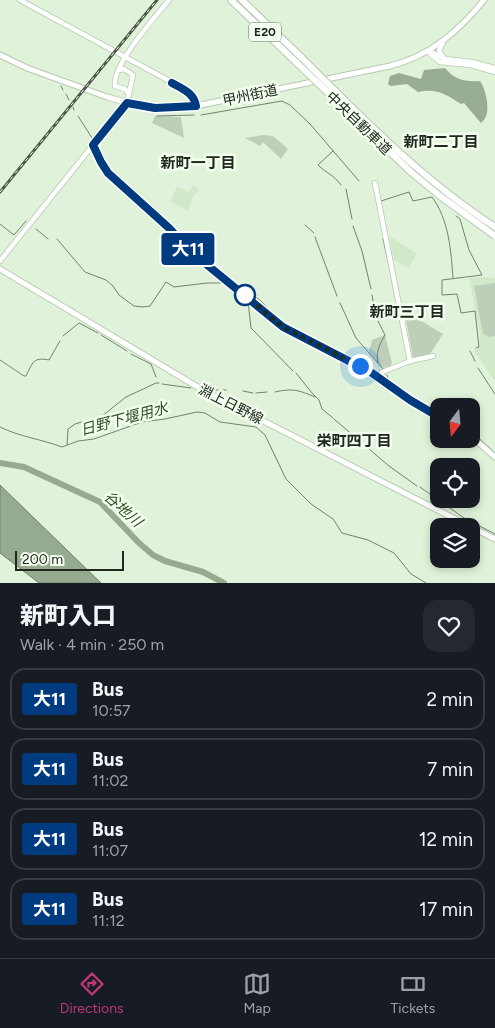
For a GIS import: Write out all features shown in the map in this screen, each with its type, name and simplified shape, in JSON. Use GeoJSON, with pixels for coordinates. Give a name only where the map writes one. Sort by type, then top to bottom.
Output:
{"type":"FeatureCollection","features":[{"type":"Feature","properties":{"kind":"highway","name":"中央自動車道"},"geometry":{"type":"LineString","coordinates":[[231,0],[412,173],[495,236]]}},
{"type":"Feature","properties":{"kind":"highway","name":"中央自動車道"},"geometry":{"type":"LineString","coordinates":[[242,0],[416,166],[495,227]]}},
{"type":"Feature","properties":{"kind":"main road","name":"甲州街道"},"geometry":{"type":"LineString","coordinates":[[0,56],[49,77],[127,103],[155,108],[196,106],[412,60],[442,43],[464,24],[484,0]]}},
{"type":"Feature","properties":{"kind":"main road"},"geometry":{"type":"LineString","coordinates":[[127,103],[93,145],[108,173],[169,228],[190,251],[283,327],[375,375],[430,412]]}},
{"type":"Feature","properties":{"kind":"main road","name":"淵上日野線"},"geometry":{"type":"LineString","coordinates":[[0,268],[201,389],[452,518]]}},
{"type":"Feature","properties":{"kind":"main road"},"geometry":{"type":"LineString","coordinates":[[480,444],[495,457]]}},
{"type":"Feature","properties":{"kind":"main road","name":"淵上日野線"},"geometry":{"type":"LineString","coordinates":[[480,532],[495,540]]}},
{"type":"Feature","properties":{"kind":"street"},"geometry":{"type":"LineString","coordinates":[[20,0],[190,93],[195,99],[196,106]]}},
{"type":"Feature","properties":{"kind":"street"},"geometry":{"type":"LineString","coordinates":[[129,94],[125,89],[117,87],[114,83],[122,69],[124,57],[169,0]]}},
{"type":"Feature","properties":{"kind":"street"},"geometry":{"type":"LineString","coordinates":[[442,43],[439,50],[440,53],[445,58],[450,59]]}},
{"type":"Feature","properties":{"kind":"street"},"geometry":{"type":"LineString","coordinates":[[429,51],[440,57],[472,62],[495,70]]}},
{"type":"Feature","properties":{"kind":"street"},"geometry":{"type":"LineString","coordinates":[[429,51],[431,56],[440,62],[495,70]]}},
{"type":"Feature","properties":{"kind":"street"},"geometry":{"type":"LineString","coordinates":[[122,69],[133,74],[127,103]]}},
{"type":"Feature","properties":{"kind":"street"},"geometry":{"type":"LineString","coordinates":[[125,89],[132,84]]}},
{"type":"Feature","properties":{"kind":"street"},"geometry":{"type":"LineString","coordinates":[[0,261],[93,145]]}},
{"type":"Feature","properties":{"kind":"street"},"geometry":{"type":"LineString","coordinates":[[375,183],[410,361]]}},
{"type":"Feature","properties":{"kind":"street"},"geometry":{"type":"LineString","coordinates":[[375,375],[410,361],[433,356]]}},
{"type":"Feature","properties":{"kind":"shaded area"},"geometry":{"type":"Polygon","coordinates":[[[445,68],[461,79],[480,81],[482,84],[487,103],[487,112],[486,117],[481,123],[464,103],[461,104],[441,93],[436,91],[418,92],[407,84],[391,86],[388,84],[390,76],[399,73],[421,79],[424,70],[445,68]]]}},
{"type":"Feature","properties":{"kind":"shaded area"},"geometry":{"type":"Polygon","coordinates":[[[155,116],[181,117],[184,138],[152,123],[155,116]]]}},
{"type":"Feature","properties":{"kind":"shaded area"},"geometry":{"type":"Polygon","coordinates":[[[263,135],[273,136],[288,149],[281,159],[263,142],[260,146],[245,138],[263,135]]]}},
{"type":"Feature","properties":{"kind":"shaded area"},"geometry":{"type":"Polygon","coordinates":[[[193,185],[198,187],[199,191],[192,199],[188,211],[170,201],[177,187],[189,192],[193,185]]]}},
{"type":"Feature","properties":{"kind":"shaded area"},"geometry":{"type":"Polygon","coordinates":[[[391,237],[417,254],[408,268],[394,260],[391,237]]]}},
{"type":"Feature","properties":{"kind":"shaded area"},"geometry":{"type":"Polygon","coordinates":[[[469,278],[495,278],[495,382],[474,350],[480,347],[480,336],[469,278]]]}},
{"type":"Feature","properties":{"kind":"shaded area"},"geometry":{"type":"Polygon","coordinates":[[[495,283],[495,336],[490,337],[483,334],[474,286],[495,283]]]}},
{"type":"Feature","properties":{"kind":"shaded area"},"geometry":{"type":"Polygon","coordinates":[[[408,313],[443,334],[430,354],[413,358],[405,315],[408,313]]]}},
{"type":"Feature","properties":{"kind":"shaded area"},"geometry":{"type":"Polygon","coordinates":[[[385,335],[392,363],[390,366],[382,368],[369,352],[372,340],[385,335]]]}},
{"type":"Feature","properties":{"kind":"shaded area"},"geometry":{"type":"Polygon","coordinates":[[[0,485],[101,583],[39,583],[0,553],[0,485]]]}},
{"type":"Feature","properties":{"kind":"waterway"},"geometry":{"type":"LineString","coordinates":[[61,86],[63,90]]}},
{"type":"Feature","properties":{"kind":"waterway"},"geometry":{"type":"LineString","coordinates":[[66,94],[69,100]]}},
{"type":"Feature","properties":{"kind":"waterway"},"geometry":{"type":"LineString","coordinates":[[201,115],[282,101],[290,105],[310,124],[359,181]]}},
{"type":"Feature","properties":{"kind":"waterway"},"geometry":{"type":"LineString","coordinates":[[157,116],[194,115]]}},
{"type":"Feature","properties":{"kind":"waterway"},"geometry":{"type":"LineString","coordinates":[[78,116],[92,138]]}},
{"type":"Feature","properties":{"kind":"waterway"},"geometry":{"type":"LineString","coordinates":[[333,151],[318,165],[341,185]]}},
{"type":"Feature","properties":{"kind":"waterway"},"geometry":{"type":"LineString","coordinates":[[120,180],[204,259],[261,301],[279,320]]}},
{"type":"Feature","properties":{"kind":"waterway"},"geometry":{"type":"LineString","coordinates":[[346,189],[352,219]]}},
{"type":"Feature","properties":{"kind":"waterway"},"geometry":{"type":"LineString","coordinates":[[381,201],[409,192],[413,201],[432,197],[446,226],[453,278]]}},
{"type":"Feature","properties":{"kind":"waterway"},"geometry":{"type":"LineString","coordinates":[[456,216],[460,219],[469,250],[482,275],[442,280],[442,295],[457,294],[461,313],[475,311],[479,347],[476,348]]}},
{"type":"Feature","properties":{"kind":"waterway"},"geometry":{"type":"LineString","coordinates":[[0,224],[14,235],[26,221]]}},
{"type":"Feature","properties":{"kind":"waterway"},"geometry":{"type":"LineString","coordinates":[[305,225],[314,233]]}},
{"type":"Feature","properties":{"kind":"waterway"},"geometry":{"type":"LineString","coordinates":[[353,226],[362,251],[371,289]]}},
{"type":"Feature","properties":{"kind":"waterway"},"geometry":{"type":"LineString","coordinates":[[36,229],[48,239]]}},
{"type":"Feature","properties":{"kind":"waterway"},"geometry":{"type":"LineString","coordinates":[[315,237],[337,296]]}},
{"type":"Feature","properties":{"kind":"waterway"},"geometry":{"type":"LineString","coordinates":[[57,239],[85,272],[106,280],[119,295],[134,306],[150,306],[166,282],[174,287],[225,283]]}},
{"type":"Feature","properties":{"kind":"waterway"},"geometry":{"type":"LineString","coordinates":[[383,239],[393,284]]}},
{"type":"Feature","properties":{"kind":"waterway"},"geometry":{"type":"LineString","coordinates":[[372,295],[376,317],[385,335],[378,352],[378,363]]}},
{"type":"Feature","properties":{"kind":"waterway"},"geometry":{"type":"LineString","coordinates":[[248,301],[251,328],[293,371]]}},
{"type":"Feature","properties":{"kind":"waterway"},"geometry":{"type":"LineString","coordinates":[[340,303],[356,338],[383,369]]}},
{"type":"Feature","properties":{"kind":"waterway"},"geometry":{"type":"LineString","coordinates":[[63,336],[79,323],[98,333]]}},
{"type":"Feature","properties":{"kind":"waterway"},"geometry":{"type":"LineString","coordinates":[[284,323],[372,370]]}},
{"type":"Feature","properties":{"kind":"waterway"},"geometry":{"type":"LineString","coordinates":[[101,335],[127,351]]}},
{"type":"Feature","properties":{"kind":"waterway"},"geometry":{"type":"LineString","coordinates":[[0,360],[26,376],[34,362],[40,359],[49,360],[60,341]]}},
{"type":"Feature","properties":{"kind":"waterway"},"geometry":{"type":"LineString","coordinates":[[470,351],[475,361]]}},
{"type":"Feature","properties":{"kind":"waterway"},"geometry":{"type":"LineString","coordinates":[[131,354],[151,364],[156,377]]}},
{"type":"Feature","properties":{"kind":"waterway"},"geometry":{"type":"LineString","coordinates":[[478,368],[495,394]]}},
{"type":"Feature","properties":{"kind":"waterway"},"geometry":{"type":"LineString","coordinates":[[296,373],[319,400],[322,409],[333,418]]}},
{"type":"Feature","properties":{"kind":"waterway"},"geometry":{"type":"LineString","coordinates":[[387,375],[389,381]]}},
{"type":"Feature","properties":{"kind":"waterway"},"geometry":{"type":"LineString","coordinates":[[384,378],[430,407]]}},
{"type":"Feature","properties":{"kind":"waterway"},"geometry":{"type":"LineString","coordinates":[[67,445],[68,429],[75,424],[102,416],[126,397],[159,383]]}},
{"type":"Feature","properties":{"kind":"waterway"},"geometry":{"type":"LineString","coordinates":[[162,384],[191,388]]}},
{"type":"Feature","properties":{"kind":"waterway"},"geometry":{"type":"LineString","coordinates":[[215,390],[226,390]]}},
{"type":"Feature","properties":{"kind":"waterway"},"geometry":{"type":"LineString","coordinates":[[275,392],[295,390],[315,397]]}},
{"type":"Feature","properties":{"kind":"waterway"},"geometry":{"type":"LineString","coordinates":[[243,391],[253,393]]}},
{"type":"Feature","properties":{"kind":"waterway"},"geometry":{"type":"LineString","coordinates":[[256,393],[267,392]]}},
{"type":"Feature","properties":{"kind":"waterway","name":"日野下堰用水"},"geometry":{"type":"LineString","coordinates":[[0,427],[62,447],[78,441],[94,439],[142,422],[197,412],[205,413],[220,422],[256,427],[265,435],[286,479],[311,504],[333,519],[342,533],[368,540],[394,553],[411,574],[426,583]]}},
{"type":"Feature","properties":{"kind":"waterway"},"geometry":{"type":"LineString","coordinates":[[334,419],[389,466],[417,486]]}},
{"type":"Feature","properties":{"kind":"waterway"},"geometry":{"type":"LineString","coordinates":[[480,439],[494,452]]}},
{"type":"Feature","properties":{"kind":"waterway","name":"谷地川"},"geometry":{"type":"LineString","coordinates":[[0,463],[24,467],[100,502],[153,555],[165,561],[203,572],[224,583]]}},
{"type":"Feature","properties":{"kind":"waterway"},"geometry":{"type":"LineString","coordinates":[[420,487],[464,518],[495,534]]}},
{"type":"Feature","properties":{"kind":"railway"},"geometry":{"type":"LineString","coordinates":[[0,192],[157,0]]}},
{"type":"Feature","properties":{"kind":"bus line","name":"大11"},"geometry":{"type":"LineString","coordinates":[[172,83],[190,93],[195,99],[196,106],[186,108],[155,108],[127,103],[93,145],[108,173],[169,228],[190,251],[283,327],[372,373],[430,412]]}},
{"type":"Feature","properties":{"kind":"district","name":"新町二丁目"},"geometry":{"type":"Point","coordinates":[441,142]}},
{"type":"Feature","properties":{"kind":"district","name":"新町一丁目"},"geometry":{"type":"Point","coordinates":[198,163]}},
{"type":"Feature","properties":{"kind":"district","name":"新町三丁目"},"geometry":{"type":"Point","coordinates":[407,312]}},
{"type":"Feature","properties":{"kind":"district","name":"栄町四丁目"},"geometry":{"type":"Point","coordinates":[354,441]}},
{"type":"Feature","properties":{"kind":"route"},"geometry":{"type":"LineString","coordinates":[[245,295],[283,327],[360,366]]}}]}
